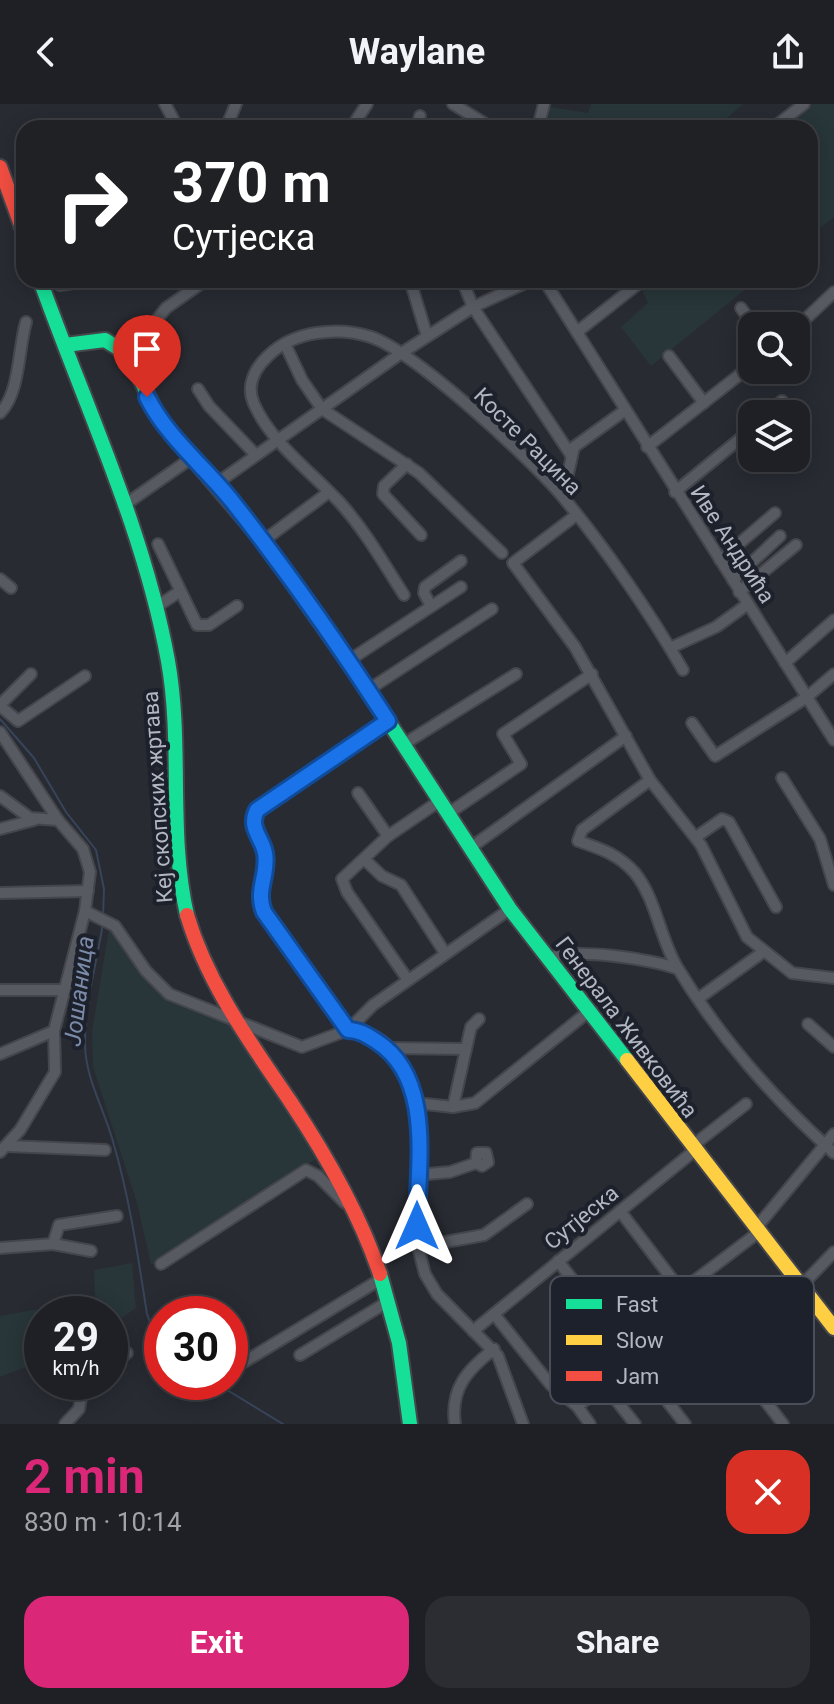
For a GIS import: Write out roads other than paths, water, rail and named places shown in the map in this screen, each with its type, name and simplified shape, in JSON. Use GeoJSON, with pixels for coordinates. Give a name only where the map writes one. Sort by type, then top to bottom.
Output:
{"type":"FeatureCollection","features":[{"type":"Feature","properties":{"kind":"main road"},"geometry":{"type":"LineString","coordinates":[[0,167],[16,211]]}},
{"type":"Feature","properties":{"kind":"main road"},"geometry":{"type":"LineString","coordinates":[[43,288],[65,345],[76,341],[105,340],[115,343],[129,355]]}},
{"type":"Feature","properties":{"kind":"main road","name":"Кеј скопских жртава"},"geometry":{"type":"LineString","coordinates":[[65,345],[156,607],[174,704],[179,861],[185,908],[201,955],[237,1022],[324,1154],[358,1216],[389,1301],[405,1376],[410,1424]]}},
{"type":"Feature","properties":{"kind":"main road","name":"Генерала Живковића"},"geometry":{"type":"LineString","coordinates":[[129,355],[155,413],[263,541],[368,690],[510,909],[692,1149],[793,1276]]}},
{"type":"Feature","properties":{"kind":"main road","name":"Генерала Живковића"},"geometry":{"type":"LineString","coordinates":[[814,1303],[834,1328]]}},
{"type":"Feature","properties":{"kind":"street"},"geometry":{"type":"LineString","coordinates":[[453,104],[479,120]]}},
{"type":"Feature","properties":{"kind":"street"},"geometry":{"type":"LineString","coordinates":[[783,120],[802,105]]}},
{"type":"Feature","properties":{"kind":"street"},"geometry":{"type":"LineString","coordinates":[[419,120],[420,116]]}},
{"type":"Feature","properties":{"kind":"street"},"geometry":{"type":"LineString","coordinates":[[129,355],[166,308],[195,288]]}},
{"type":"Feature","properties":{"kind":"street"},"geometry":{"type":"LineString","coordinates":[[412,288],[427,336]]}},
{"type":"Feature","properties":{"kind":"street"},"geometry":{"type":"LineString","coordinates":[[465,288],[473,307],[571,455]]}},
{"type":"Feature","properties":{"kind":"street"},"geometry":{"type":"LineString","coordinates":[[217,483],[427,336],[473,307],[515,288]]}},
{"type":"Feature","properties":{"kind":"street","name":"Иве Андрића"},"geometry":{"type":"LineString","coordinates":[[549,288],[834,740]]}},
{"type":"Feature","properties":{"kind":"street"},"geometry":{"type":"LineString","coordinates":[[577,332],[633,288]]}},
{"type":"Feature","properties":{"kind":"street"},"geometry":{"type":"LineString","coordinates":[[810,315],[834,292]]}},
{"type":"Feature","properties":{"kind":"street"},"geometry":{"type":"LineString","coordinates":[[741,308],[744,312]]}},
{"type":"Feature","properties":{"kind":"street"},"geometry":{"type":"LineString","coordinates":[[0,413],[12,398],[18,348],[26,322]]}},
{"type":"Feature","properties":{"kind":"street","name":"Косте Рацина"},"geometry":{"type":"LineString","coordinates":[[278,439],[252,399],[255,371],[274,350],[313,333],[339,332],[371,337],[400,354],[487,424],[563,496],[683,670]]}},
{"type":"Feature","properties":{"kind":"street"},"geometry":{"type":"LineString","coordinates":[[285,344],[302,380],[322,409],[407,464],[464,514],[502,553]]}},
{"type":"Feature","properties":{"kind":"street"},"geometry":{"type":"LineString","coordinates":[[669,356],[704,403]]}},
{"type":"Feature","properties":{"kind":"street"},"geometry":{"type":"LineString","coordinates":[[647,447],[738,376]]}},
{"type":"Feature","properties":{"kind":"street"},"geometry":{"type":"LineString","coordinates":[[198,389],[209,406],[256,455]]}},
{"type":"Feature","properties":{"kind":"street"},"geometry":{"type":"LineString","coordinates":[[563,496],[571,455],[583,438],[624,411]]}},
{"type":"Feature","properties":{"kind":"street"},"geometry":{"type":"LineString","coordinates":[[278,439],[352,517],[404,595]]}},
{"type":"Feature","properties":{"kind":"street"},"geometry":{"type":"LineString","coordinates":[[675,492],[738,440]]}},
{"type":"Feature","properties":{"kind":"street"},"geometry":{"type":"LineString","coordinates":[[123,506],[193,457]]}},
{"type":"Feature","properties":{"kind":"street"},"geometry":{"type":"LineString","coordinates":[[407,464],[384,486],[383,494],[421,535]]}},
{"type":"Feature","properties":{"kind":"street"},"geometry":{"type":"LineString","coordinates":[[263,541],[329,492]]}},
{"type":"Feature","properties":{"kind":"street"},"geometry":{"type":"LineString","coordinates":[[720,560],[775,513]]}},
{"type":"Feature","properties":{"kind":"street"},"geometry":{"type":"LineString","coordinates":[[575,516],[513,563],[564,630],[592,674],[650,780],[696,837],[745,932],[763,952],[792,973],[834,978]]}},
{"type":"Feature","properties":{"kind":"street"},"geometry":{"type":"LineString","coordinates":[[733,580],[780,536]]}},
{"type":"Feature","properties":{"kind":"street"},"geometry":{"type":"LineString","coordinates":[[158,544],[194,623],[209,625],[237,606]]}},
{"type":"Feature","properties":{"kind":"street"},"geometry":{"type":"LineString","coordinates":[[739,592],[796,545]]}},
{"type":"Feature","properties":{"kind":"street"},"geometry":{"type":"LineString","coordinates":[[431,606],[424,593],[425,587],[461,561]]}},
{"type":"Feature","properties":{"kind":"street"},"geometry":{"type":"LineString","coordinates":[[0,579],[11,588]]}},
{"type":"Feature","properties":{"kind":"street"},"geometry":{"type":"LineString","coordinates":[[348,661],[461,587]]}},
{"type":"Feature","properties":{"kind":"street"},"geometry":{"type":"LineString","coordinates":[[156,607],[179,592]]}},
{"type":"Feature","properties":{"kind":"street"},"geometry":{"type":"LineString","coordinates":[[670,648],[716,627],[748,604]]}},
{"type":"Feature","properties":{"kind":"street"},"geometry":{"type":"LineString","coordinates":[[368,690],[492,609]]}},
{"type":"Feature","properties":{"kind":"street"},"geometry":{"type":"LineString","coordinates":[[785,663],[834,620]]}},
{"type":"Feature","properties":{"kind":"street"},"geometry":{"type":"LineString","coordinates":[[31,674],[0,705],[18,721],[85,676]]}},
{"type":"Feature","properties":{"kind":"street"},"geometry":{"type":"LineString","coordinates":[[404,744],[516,674]]}},
{"type":"Feature","properties":{"kind":"street"},"geometry":{"type":"LineString","coordinates":[[408,980],[342,882],[346,872],[388,836],[521,764],[503,734],[592,674]]}},
{"type":"Feature","properties":{"kind":"street"},"geometry":{"type":"LineString","coordinates":[[692,723],[715,756],[807,697],[834,674]]}},
{"type":"Feature","properties":{"kind":"street"},"geometry":{"type":"LineString","coordinates":[[348,1030],[264,912],[259,895],[266,858],[253,818],[257,810],[388,721]]}},
{"type":"Feature","properties":{"kind":"street"},"geometry":{"type":"LineString","coordinates":[[0,732],[58,820],[83,849],[90,872],[89,912],[72,956],[54,1031],[55,1072],[3,1149]]}},
{"type":"Feature","properties":{"kind":"street"},"geometry":{"type":"LineString","coordinates":[[470,848],[626,736]]}},
{"type":"Feature","properties":{"kind":"street"},"geometry":{"type":"LineString","coordinates":[[782,778],[820,839],[834,885]]}},
{"type":"Feature","properties":{"kind":"street"},"geometry":{"type":"LineString","coordinates":[[650,780],[582,830],[577,838],[604,848],[635,874],[678,969],[746,1061],[830,1149]]}},
{"type":"Feature","properties":{"kind":"street"},"geometry":{"type":"LineString","coordinates":[[358,793],[388,836]]}},
{"type":"Feature","properties":{"kind":"street"},"geometry":{"type":"LineString","coordinates":[[0,796],[34,820]]}},
{"type":"Feature","properties":{"kind":"street"},"geometry":{"type":"LineString","coordinates":[[696,837],[722,819],[729,822],[776,907]]}},
{"type":"Feature","properties":{"kind":"street"},"geometry":{"type":"LineString","coordinates":[[0,829],[34,820],[58,820]]}},
{"type":"Feature","properties":{"kind":"street"},"geometry":{"type":"LineString","coordinates":[[364,859],[382,876],[401,885],[445,953]]}},
{"type":"Feature","properties":{"kind":"street"},"geometry":{"type":"LineString","coordinates":[[0,893],[88,891]]}},
{"type":"Feature","properties":{"kind":"street"},"geometry":{"type":"LineString","coordinates":[[348,1030],[362,1014],[510,909]]}},
{"type":"Feature","properties":{"kind":"street"},"geometry":{"type":"LineString","coordinates":[[89,912],[110,922],[161,988],[302,1047],[348,1030],[362,1032],[387,1048],[406,1074],[416,1103],[418,1247],[432,1288],[494,1349],[523,1424]]}},
{"type":"Feature","properties":{"kind":"street"},"geometry":{"type":"LineString","coordinates":[[699,998],[763,952]]}},
{"type":"Feature","properties":{"kind":"street"},"geometry":{"type":"LineString","coordinates":[[547,959],[575,954],[647,962],[678,969]]}},
{"type":"Feature","properties":{"kind":"street"},"geometry":{"type":"LineString","coordinates":[[0,990],[64,990]]}},
{"type":"Feature","properties":{"kind":"street"},"geometry":{"type":"LineString","coordinates":[[416,1103],[453,1107],[479,1101],[588,1012]]}},
{"type":"Feature","properties":{"kind":"street"},"geometry":{"type":"LineString","coordinates":[[453,1107],[471,1027],[479,1019]]}},
{"type":"Feature","properties":{"kind":"street"},"geometry":{"type":"LineString","coordinates":[[808,1024],[834,1047]]}},
{"type":"Feature","properties":{"kind":"street"},"geometry":{"type":"LineString","coordinates":[[0,1054],[54,1031]]}},
{"type":"Feature","properties":{"kind":"street"},"geometry":{"type":"LineString","coordinates":[[387,1048],[466,1049]]}},
{"type":"Feature","properties":{"kind":"street","name":"Сутјеска"},"geometry":{"type":"LineString","coordinates":[[473,1331],[746,1104]]}},
{"type":"Feature","properties":{"kind":"street"},"geometry":{"type":"LineString","coordinates":[[700,1276],[757,1230],[830,1149],[834,1134]]}},
{"type":"Feature","properties":{"kind":"street"},"geometry":{"type":"LineString","coordinates":[[3,1149],[105,1150]]}},
{"type":"Feature","properties":{"kind":"street"},"geometry":{"type":"LineString","coordinates":[[417,1175],[450,1172],[476,1163]]}},
{"type":"Feature","properties":{"kind":"street","name":"Кеј скопских жртава"},"geometry":{"type":"LineString","coordinates":[[161,1264],[306,1170],[318,1176],[358,1216]]}},
{"type":"Feature","properties":{"kind":"street","name":"Сутјеска"},"geometry":{"type":"LineString","coordinates":[[418,1247],[484,1235],[527,1204]]}},
{"type":"Feature","properties":{"kind":"street"},"geometry":{"type":"LineString","coordinates":[[620,1211],[670,1276]]}},
{"type":"Feature","properties":{"kind":"street"},"geometry":{"type":"LineString","coordinates":[[53,1244],[59,1225],[117,1216]]}},
{"type":"Feature","properties":{"kind":"street"},"geometry":{"type":"LineString","coordinates":[[0,1248],[53,1244],[91,1251]]}},
{"type":"Feature","properties":{"kind":"street"},"geometry":{"type":"LineString","coordinates":[[811,1276],[834,1252]]}},
{"type":"Feature","properties":{"kind":"street"},"geometry":{"type":"LineString","coordinates":[[558,1261],[570,1276]]}},
{"type":"Feature","properties":{"kind":"street"},"geometry":{"type":"LineString","coordinates":[[248,1360],[381,1279]]}},
{"type":"Feature","properties":{"kind":"street"},"geometry":{"type":"LineString","coordinates":[[300,1355],[389,1301]]}},
{"type":"Feature","properties":{"kind":"street"},"geometry":{"type":"LineString","coordinates":[[494,1314],[550,1384]]}},
{"type":"Feature","properties":{"kind":"street"},"geometry":{"type":"LineString","coordinates":[[455,1424],[454,1397],[458,1386],[494,1349]]}},
{"type":"Feature","properties":{"kind":"street"},"geometry":{"type":"LineString","coordinates":[[65,1424],[79,1409],[81,1400]]}},
{"type":"Feature","properties":{"kind":"street"},"geometry":{"type":"LineString","coordinates":[[575,1404],[590,1424]]}},
{"type":"Feature","properties":{"kind":"street"},"geometry":{"type":"LineString","coordinates":[[619,1404],[635,1424]]}},
{"type":"Feature","properties":{"kind":"street"},"geometry":{"type":"LineString","coordinates":[[669,1404],[685,1424]]}},
{"type":"Feature","properties":{"kind":"street"},"geometry":{"type":"LineString","coordinates":[[768,1404],[783,1424]]}},
{"type":"Feature","properties":{"kind":"waterway","name":"Јошаница"},"geometry":{"type":"LineString","coordinates":[[0,719],[34,758],[66,812],[96,850],[104,889],[103,917]]}},
{"type":"Feature","properties":{"kind":"waterway","name":"Јошаница"},"geometry":{"type":"LineString","coordinates":[[103,923],[87,1015],[86,1058],[125,1187],[144,1296]]}},
{"type":"Feature","properties":{"kind":"waterway","name":"Јошаница"},"geometry":{"type":"LineString","coordinates":[[244,1400],[283,1424]]}}]}
